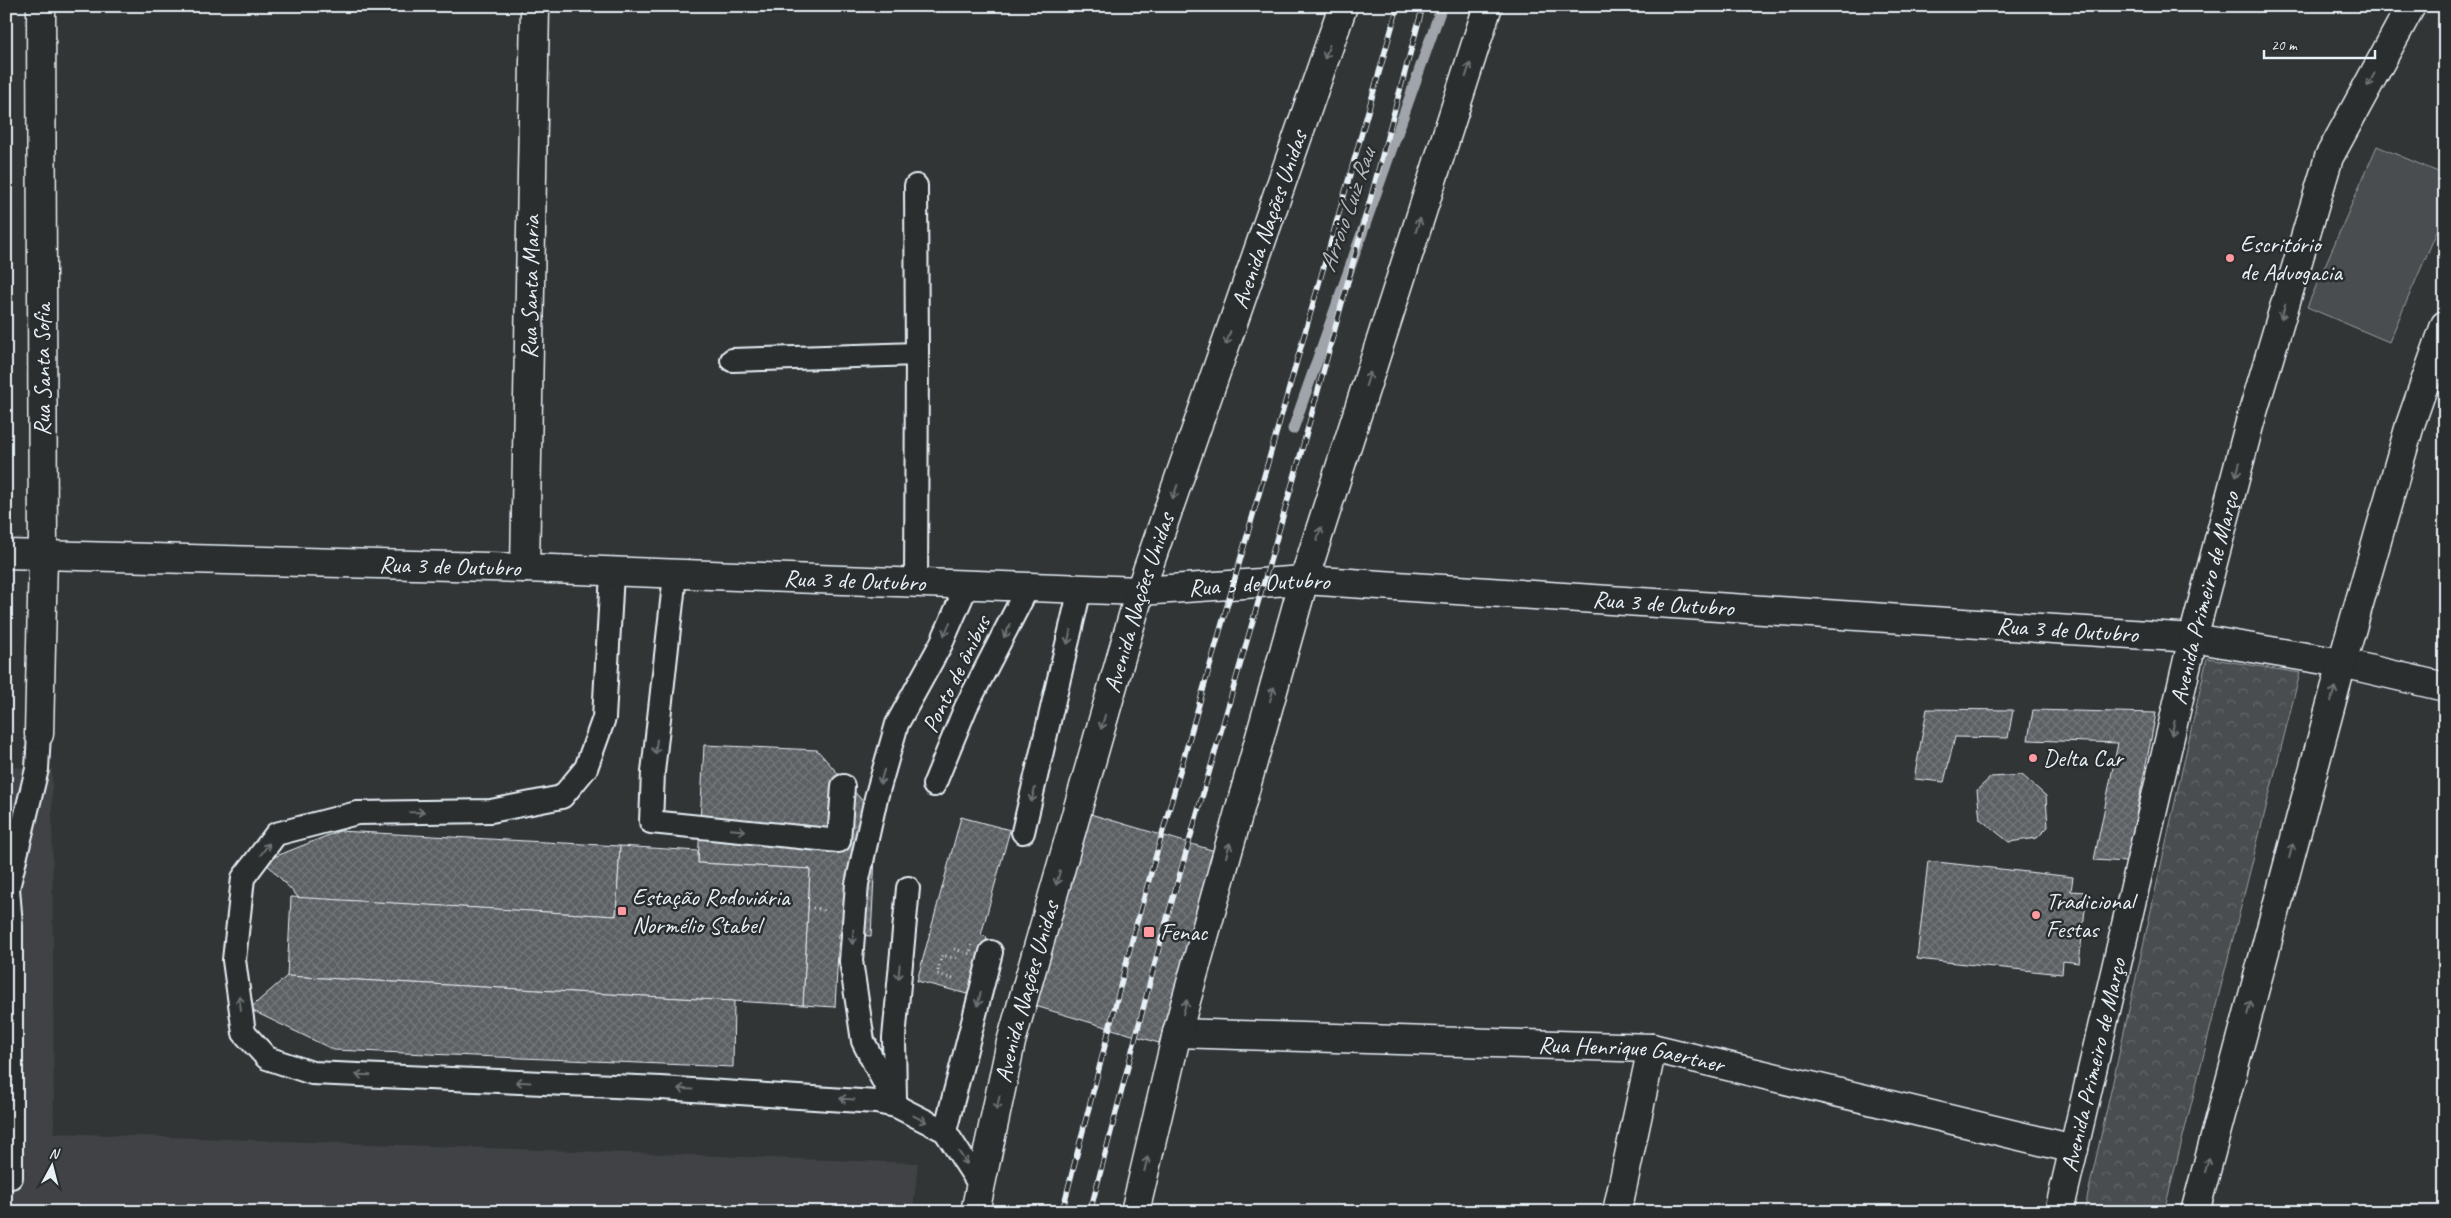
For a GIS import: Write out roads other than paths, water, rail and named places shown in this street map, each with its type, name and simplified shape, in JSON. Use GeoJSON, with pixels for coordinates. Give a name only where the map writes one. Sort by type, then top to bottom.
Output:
{"type":"FeatureCollection","features":[{"type":"Feature","properties":{"kind":"street","name":"Rua Santa Sofia"},"geometry":{"type":"LineString","coordinates":[[39,734],[43,556],[41,6]]}},
{"type":"Feature","properties":{"kind":"street","name":"Rua Santa Maria"},"geometry":{"type":"LineString","coordinates":[[525,568],[535,6]]}},
{"type":"Feature","properties":{"kind":"street","name":"Avenida Nações Unidas"},"geometry":{"type":"LineString","coordinates":[[975,1212],[1011,1042],[1140,591],[1343,6]]}},
{"type":"Feature","properties":{"kind":"street"},"geometry":{"type":"LineString","coordinates":[[1134,1212],[1177,1033],[1304,580],[1488,6]]}},
{"type":"Feature","properties":{"kind":"street","name":"Avenida Primeiro de Março"},"geometry":{"type":"LineString","coordinates":[[2059,1212],[2194,638],[2250,422],[2329,157],[2411,6]]}},
{"type":"Feature","properties":{"kind":"street"},"geometry":{"type":"LineString","coordinates":[[2194,1212],[2342,663],[2410,425],[2445,325]]}},
{"type":"Feature","properties":{"kind":"street","name":"Rua 3 de Outubro"},"geometry":{"type":"LineString","coordinates":[[6,554],[525,568],[612,573],[1140,591],[1304,580],[2194,638],[2342,663],[2445,687]]}},
{"type":"Feature","properties":{"kind":"street","name":"Rua Henrique Gaertner"},"geometry":{"type":"LineString","coordinates":[[1177,1033],[1652,1048],[2074,1149]]}},
{"type":"Feature","properties":{"kind":"street"},"geometry":{"type":"LineString","coordinates":[[1617,1212],[1652,1048]]}},
{"type":"Feature","properties":{"kind":"lane"},"geometry":{"type":"LineString","coordinates":[[916,186],[916,583]]}},
{"type":"Feature","properties":{"kind":"lane"},"geometry":{"type":"LineString","coordinates":[[732,360],[917,354]]}},
{"type":"Feature","properties":{"kind":"lane"},"geometry":{"type":"LineString","coordinates":[[612,573],[604,718],[586,768],[562,797],[491,811],[357,813],[276,834],[243,878],[234,960],[244,1033],[267,1058],[312,1073],[661,1088],[864,1100],[896,1106],[945,1132],[980,1184]]}},
{"type":"Feature","properties":{"kind":"lane"},"geometry":{"type":"LineString","coordinates":[[675,575],[653,772],[651,822],[839,840],[843,786]]}},
{"type":"Feature","properties":{"kind":"lane"},"geometry":{"type":"LineString","coordinates":[[896,1106],[863,1041],[851,961],[857,884],[876,798],[897,724],[941,644],[967,584]]}},
{"type":"Feature","properties":{"kind":"lane","name":"Ponto de ônibus"},"geometry":{"type":"LineString","coordinates":[[934,785],[966,707],[1028,587]]}},
{"type":"Feature","properties":{"kind":"lane"},"geometry":{"type":"LineString","coordinates":[[1023,832],[1080,589]]}},
{"type":"Feature","properties":{"kind":"lane"},"geometry":{"type":"LineString","coordinates":[[11,1177],[11,926],[7,888],[37,769],[39,734]]}},
{"type":"Feature","properties":{"kind":"lane"},"geometry":{"type":"LineString","coordinates":[[896,1106],[894,1038],[908,888]]}},
{"type":"Feature","properties":{"kind":"lane"},"geometry":{"type":"LineString","coordinates":[[945,1132],[982,947]]}},
{"type":"Feature","properties":{"kind":"waterway","name":"Arroio Luiz Rau"},"geometry":{"type":"LineString","coordinates":[[1293,429],[1442,6]]}},
{"type":"Feature","properties":{"kind":"railway"},"geometry":{"type":"LineString","coordinates":[[1062,1212],[1135,929],[1398,6]]}},
{"type":"Feature","properties":{"kind":"railway"},"geometry":{"type":"LineString","coordinates":[[1090,1212],[1162,936],[1298,464],[1423,6]]}},
{"type":"Feature","properties":{"kind":"place","name":"Escritório de Advogacia"},"geometry":{"type":"Point","coordinates":[2230,258]}},
{"type":"Feature","properties":{"kind":"place","name":"Delta Car"},"geometry":{"type":"Point","coordinates":[2033,758]}},
{"type":"Feature","properties":{"kind":"place","name":"Estação Rodoviária Normélio Stabel"},"geometry":{"type":"Point","coordinates":[622,911]}},
{"type":"Feature","properties":{"kind":"place","name":"Tradicional Festas"},"geometry":{"type":"Point","coordinates":[2036,915]}},
{"type":"Feature","properties":{"kind":"place","name":"Fenac"},"geometry":{"type":"Point","coordinates":[1149,932]}}]}
